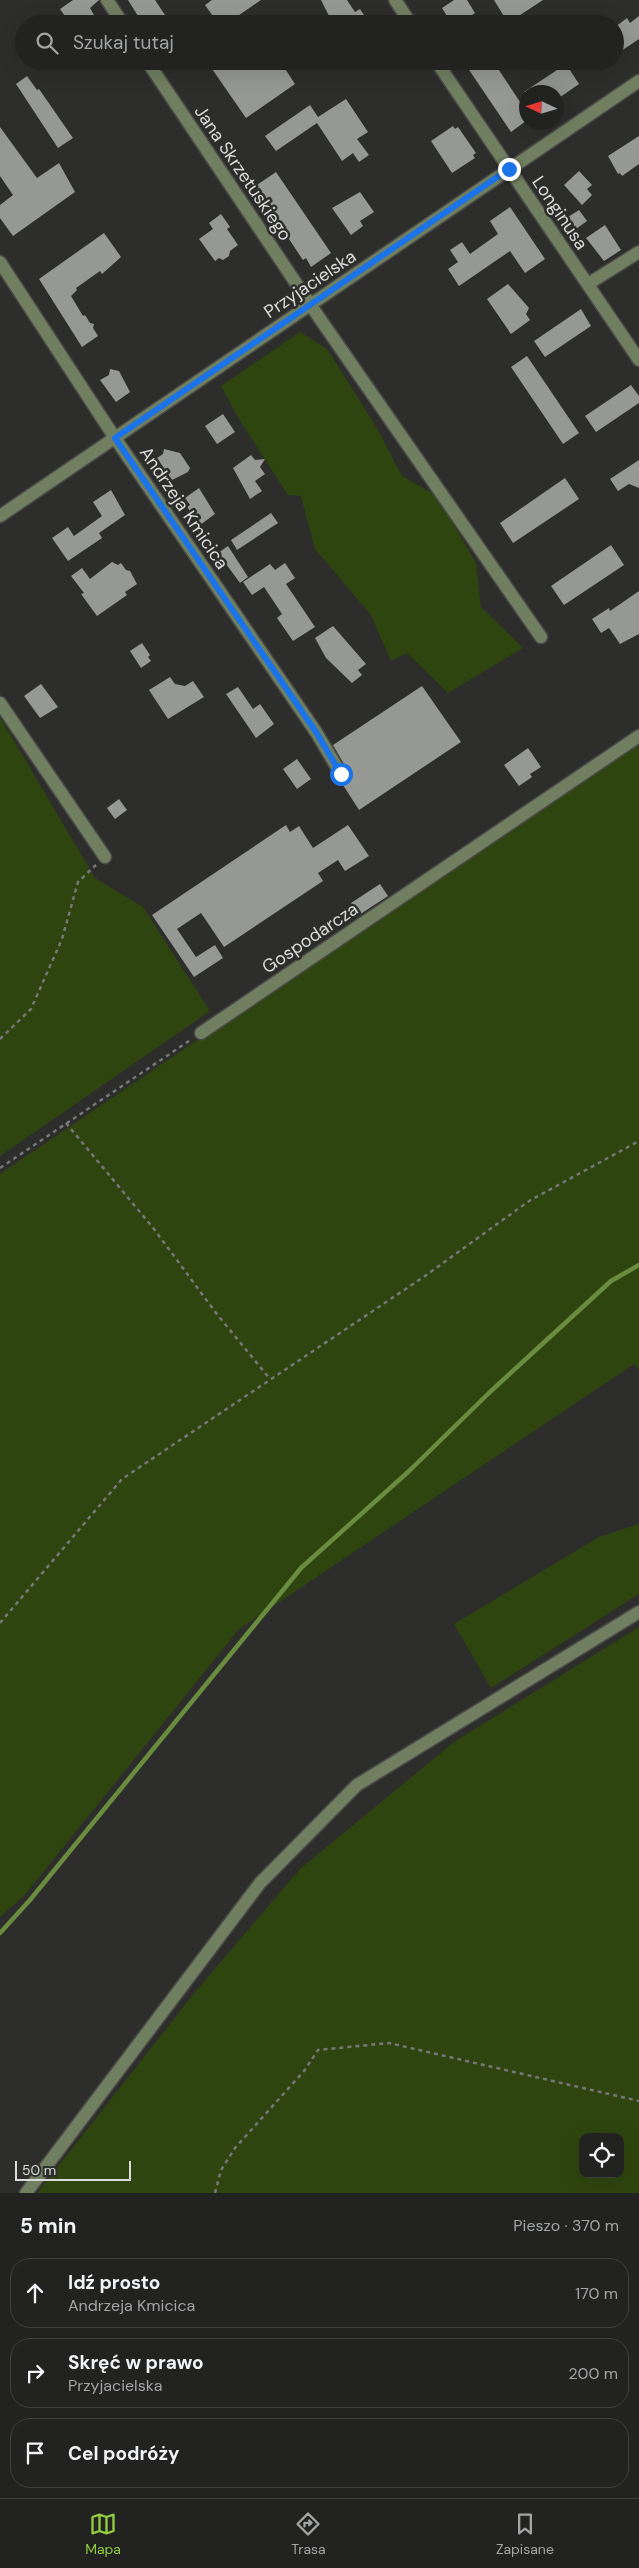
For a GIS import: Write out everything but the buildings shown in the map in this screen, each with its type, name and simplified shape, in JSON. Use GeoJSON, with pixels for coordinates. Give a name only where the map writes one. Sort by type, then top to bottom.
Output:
{"type":"FeatureCollection","features":[{"type":"Feature","properties":{"kind":"street"},"geometry":{"type":"LineString","coordinates":[[107,0],[117,15]]}},
{"type":"Feature","properties":{"kind":"street"},"geometry":{"type":"LineString","coordinates":[[395,0],[405,15]]}},
{"type":"Feature","properties":{"kind":"street","name":"Jana Skrzetuskiego"},"geometry":{"type":"LineString","coordinates":[[153,70],[540,637]]}},
{"type":"Feature","properties":{"kind":"street","name":"Longinusa"},"geometry":{"type":"LineString","coordinates":[[442,70],[639,360]]}},
{"type":"Feature","properties":{"kind":"street","name":"Przyjacielska"},"geometry":{"type":"LineString","coordinates":[[0,516],[639,81]]}},
{"type":"Feature","properties":{"kind":"street"},"geometry":{"type":"LineString","coordinates":[[588,284],[639,252]]}},
{"type":"Feature","properties":{"kind":"street","name":"Andrzeja Kmicica"},"geometry":{"type":"LineString","coordinates":[[0,262],[115,438],[316,732],[341,774]]}},
{"type":"Feature","properties":{"kind":"street"},"geometry":{"type":"LineString","coordinates":[[0,703],[105,857]]}},
{"type":"Feature","properties":{"kind":"street","name":"Gospodarcza"},"geometry":{"type":"LineString","coordinates":[[201,1033],[639,736]]}},
{"type":"Feature","properties":{"kind":"street"},"geometry":{"type":"LineString","coordinates":[[26,2193],[260,1883],[357,1785],[639,1612]]}},
{"type":"Feature","properties":{"kind":"path"},"geometry":{"type":"LineString","coordinates":[[0,1039],[31,1009],[62,938],[78,882],[105,857]]}},
{"type":"Feature","properties":{"kind":"path"},"geometry":{"type":"LineString","coordinates":[[0,1168],[201,1033]]}},
{"type":"Feature","properties":{"kind":"path"},"geometry":{"type":"LineString","coordinates":[[66,1123],[154,1229],[216,1313],[270,1379]]}},
{"type":"Feature","properties":{"kind":"path"},"geometry":{"type":"LineString","coordinates":[[0,1622],[122,1479],[425,1276],[529,1202],[639,1141]]}},
{"type":"Feature","properties":{"kind":"path"},"geometry":{"type":"LineString","coordinates":[[215,2193],[221,2170],[235,2148],[304,2070],[318,2050],[389,2044],[639,2100]]}},
{"type":"Feature","properties":{"kind":"green space"},"geometry":{"type":"Polygon","coordinates":[[[300,332],[327,349],[377,428],[402,476],[437,496],[476,563],[481,607],[523,648],[448,693],[407,653],[391,661],[371,615],[315,549],[301,496],[288,495],[239,419],[221,386],[300,332]]]}},
{"type":"Feature","properties":{"kind":"green space"},"geometry":{"type":"Polygon","coordinates":[[[0,717],[95,878],[143,907],[210,1011],[0,1156],[0,717]]]}},
{"type":"Feature","properties":{"kind":"green space"},"geometry":{"type":"Polygon","coordinates":[[[639,740],[639,1370],[634,1364],[239,1629],[24,1896],[0,1917],[0,1174],[639,740]]]}},
{"type":"Feature","properties":{"kind":"green space"},"geometry":{"type":"Polygon","coordinates":[[[639,1524],[639,1594],[491,1688],[454,1624],[599,1537],[639,1524]]]}},
{"type":"Feature","properties":{"kind":"green space"},"geometry":{"type":"Polygon","coordinates":[[[639,1627],[639,2193],[37,2193],[196,1991],[300,1869],[454,1742],[639,1627]]]}},
{"type":"Feature","properties":{"kind":"waterway"},"geometry":{"type":"LineString","coordinates":[[0,1933],[30,1900],[301,1568],[408,1472],[491,1391],[611,1281],[639,1265]]}},
{"type":"Feature","properties":{"kind":"route"},"geometry":{"type":"LineString","coordinates":[[341,774],[316,732],[115,438],[509,169]]}}]}
